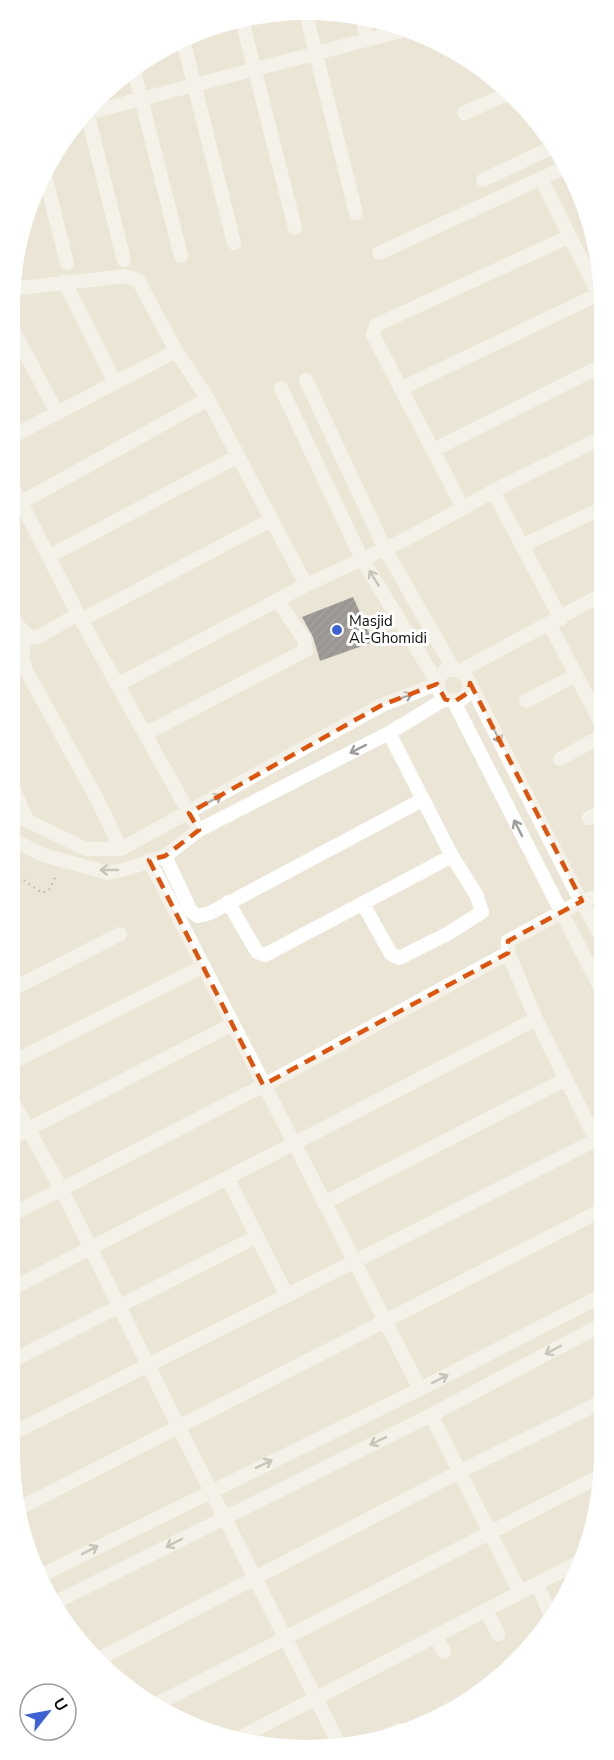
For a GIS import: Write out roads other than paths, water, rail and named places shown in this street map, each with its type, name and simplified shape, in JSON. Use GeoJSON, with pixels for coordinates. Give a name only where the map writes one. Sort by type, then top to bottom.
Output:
{"type":"FeatureCollection","features":[{"type":"Feature","properties":{"kind":"street"},"geometry":{"type":"LineString","coordinates":[[308,20],[356,213]]}},
{"type":"Feature","properties":{"kind":"street"},"geometry":{"type":"LineString","coordinates":[[365,25],[368,40]]}},
{"type":"Feature","properties":{"kind":"street"},"geometry":{"type":"LineString","coordinates":[[244,27],[295,228]]}},
{"type":"Feature","properties":{"kind":"street"},"geometry":{"type":"LineString","coordinates":[[98,110],[393,33]]}},
{"type":"Feature","properties":{"kind":"street"},"geometry":{"type":"LineString","coordinates":[[185,47],[234,243]]}},
{"type":"Feature","properties":{"kind":"street"},"geometry":{"type":"LineString","coordinates":[[136,76],[181,256]]}},
{"type":"Feature","properties":{"kind":"street"},"geometry":{"type":"LineString","coordinates":[[464,113],[502,96]]}},
{"type":"Feature","properties":{"kind":"street"},"geometry":{"type":"LineString","coordinates":[[88,121],[124,260]]}},
{"type":"Feature","properties":{"kind":"street"},"geometry":{"type":"LineString","coordinates":[[483,180],[548,150]]}},
{"type":"Feature","properties":{"kind":"street"},"geometry":{"type":"LineString","coordinates":[[379,253],[560,170]]}},
{"type":"Feature","properties":{"kind":"street"},"geometry":{"type":"LineString","coordinates":[[541,179],[594,284]]}},
{"type":"Feature","properties":{"kind":"street"},"geometry":{"type":"LineString","coordinates":[[47,184],[67,263]]}},
{"type":"Feature","properties":{"kind":"street"},"geometry":{"type":"LineString","coordinates":[[463,508],[373,335],[376,325],[568,237]]}},
{"type":"Feature","properties":{"kind":"street"},"geometry":{"type":"LineString","coordinates":[[20,288],[125,276],[138,280],[176,351],[208,399],[306,585]]}},
{"type":"Feature","properties":{"kind":"street"},"geometry":{"type":"LineString","coordinates":[[64,281],[115,383]]}},
{"type":"Feature","properties":{"kind":"street"},"geometry":{"type":"LineString","coordinates":[[400,388],[594,301]]}},
{"type":"Feature","properties":{"kind":"street"},"geometry":{"type":"LineString","coordinates":[[20,343],[57,413]]}},
{"type":"Feature","properties":{"kind":"street"},"geometry":{"type":"LineString","coordinates":[[20,432],[176,351]]}},
{"type":"Feature","properties":{"kind":"street"},"geometry":{"type":"LineString","coordinates":[[433,450],[594,370]]}},
{"type":"Feature","properties":{"kind":"street"},"geometry":{"type":"LineString","coordinates":[[306,380],[385,549],[409,592],[458,669],[470,683],[564,869],[594,923]]}},
{"type":"Feature","properties":{"kind":"street"},"geometry":{"type":"LineString","coordinates":[[281,388],[362,559],[437,683],[439,693],[449,701],[594,976]]}},
{"type":"Feature","properties":{"kind":"street"},"geometry":{"type":"LineString","coordinates":[[199,830],[79,617],[20,503],[208,399]]}},
{"type":"Feature","properties":{"kind":"street"},"geometry":{"type":"LineString","coordinates":[[117,685],[306,585],[385,549],[594,441]]}},
{"type":"Feature","properties":{"kind":"street"},"geometry":{"type":"LineString","coordinates":[[48,557],[238,456]]}},
{"type":"Feature","properties":{"kind":"street"},"geometry":{"type":"LineString","coordinates":[[494,491],[556,622],[576,675],[594,710]]}},
{"type":"Feature","properties":{"kind":"street"},"geometry":{"type":"LineString","coordinates":[[521,546],[594,511]]}},
{"type":"Feature","properties":{"kind":"street"},"geometry":{"type":"LineString","coordinates":[[26,635],[38,637],[271,520]]}},
{"type":"Feature","properties":{"kind":"street"},"geometry":{"type":"LineString","coordinates":[[389,603],[409,592]]}},
{"type":"Feature","properties":{"kind":"street"},"geometry":{"type":"LineString","coordinates":[[20,816],[51,834],[86,849],[121,849],[382,705],[437,683],[446,670],[458,669],[556,622],[594,599]]}},
{"type":"Feature","properties":{"kind":"street"},"geometry":{"type":"LineString","coordinates":[[145,734],[306,650],[304,639],[278,601]]}},
{"type":"Feature","properties":{"kind":"street"},"geometry":{"type":"LineString","coordinates":[[20,626],[26,635],[22,657],[26,670],[98,801],[121,849]]}},
{"type":"Feature","properties":{"kind":"street"},"geometry":{"type":"LineString","coordinates":[[526,701],[576,675]]}},
{"type":"Feature","properties":{"kind":"street"},"geometry":{"type":"LineString","coordinates":[[20,843],[60,860],[108,873],[165,856],[199,830],[449,701],[463,699],[469,692],[470,683]]}},
{"type":"Feature","properties":{"kind":"street"},"geometry":{"type":"LineString","coordinates":[[363,904],[394,957],[399,958],[449,933],[482,912],[477,896],[452,856],[389,733]]}},
{"type":"Feature","properties":{"kind":"street"},"geometry":{"type":"LineString","coordinates":[[560,759],[594,740]]}},
{"type":"Feature","properties":{"kind":"street"},"geometry":{"type":"LineString","coordinates":[[165,856],[194,914],[198,916],[210,913],[422,800]]}},
{"type":"Feature","properties":{"kind":"street"},"geometry":{"type":"LineString","coordinates":[[20,804],[26,818]]}},
{"type":"Feature","properties":{"kind":"street"},"geometry":{"type":"LineString","coordinates":[[589,818],[594,815]]}},
{"type":"Feature","properties":{"kind":"street"},"geometry":{"type":"LineString","coordinates":[[228,902],[261,955],[452,856]]}},
{"type":"Feature","properties":{"kind":"street"},"geometry":{"type":"LineString","coordinates":[[149,860],[420,1389]]}},
{"type":"Feature","properties":{"kind":"street"},"geometry":{"type":"LineString","coordinates":[[594,897],[582,901],[508,941],[508,953],[536,1020],[594,1136]]}},
{"type":"Feature","properties":{"kind":"street"},"geometry":{"type":"LineString","coordinates":[[20,985],[120,933]]}},
{"type":"Feature","properties":{"kind":"street"},"geometry":{"type":"LineString","coordinates":[[20,1211],[263,1085],[508,953]]}},
{"type":"Feature","properties":{"kind":"street"},"geometry":{"type":"LineString","coordinates":[[20,1058],[204,966]]}},
{"type":"Feature","properties":{"kind":"street"},"geometry":{"type":"LineString","coordinates":[[20,1285],[536,1020]]}},
{"type":"Feature","properties":{"kind":"street"},"geometry":{"type":"LineString","coordinates":[[20,1133],[233,1024]]}},
{"type":"Feature","properties":{"kind":"street"},"geometry":{"type":"LineString","coordinates":[[324,1203],[566,1079]]}},
{"type":"Feature","properties":{"kind":"street"},"geometry":{"type":"LineString","coordinates":[[20,1115],[62,1190],[336,1739]]}},
{"type":"Feature","properties":{"kind":"street"},"geometry":{"type":"LineString","coordinates":[[20,1429],[594,1141]]}},
{"type":"Feature","properties":{"kind":"street"},"geometry":{"type":"LineString","coordinates":[[228,1179],[287,1296]]}},
{"type":"Feature","properties":{"kind":"street"},"geometry":{"type":"LineString","coordinates":[[24,1506],[594,1214]]}},
{"type":"Feature","properties":{"kind":"street"},"geometry":{"type":"LineString","coordinates":[[20,1356],[256,1237]]}},
{"type":"Feature","properties":{"kind":"street"},"geometry":{"type":"LineString","coordinates":[[46,1573],[212,1489],[420,1389],[594,1300]]}},
{"type":"Feature","properties":{"kind":"street"},"geometry":{"type":"LineString","coordinates":[[60,1600],[431,1415],[594,1329]]}},
{"type":"Feature","properties":{"kind":"street"},"geometry":{"type":"LineString","coordinates":[[104,1656],[459,1472],[594,1405]]}},
{"type":"Feature","properties":{"kind":"street"},"geometry":{"type":"LineString","coordinates":[[431,1415],[520,1593]]}},
{"type":"Feature","properties":{"kind":"street"},"geometry":{"type":"LineString","coordinates":[[162,1701],[489,1531],[593,1479]]}},
{"type":"Feature","properties":{"kind":"street"},"geometry":{"type":"LineString","coordinates":[[247,1734],[572,1566]]}},
{"type":"Feature","properties":{"kind":"street"},"geometry":{"type":"LineString","coordinates":[[537,1584],[548,1610]]}},
{"type":"Feature","properties":{"kind":"street"},"geometry":{"type":"LineString","coordinates":[[486,1610],[498,1634]]}},
{"type":"Feature","properties":{"kind":"street"},"geometry":{"type":"LineString","coordinates":[[436,1636],[444,1652]]}},
{"type":"Feature","properties":{"kind":"place","name":"Masjid Al-Ghomidi"},"geometry":{"type":"Point","coordinates":[337,630]}}]}
